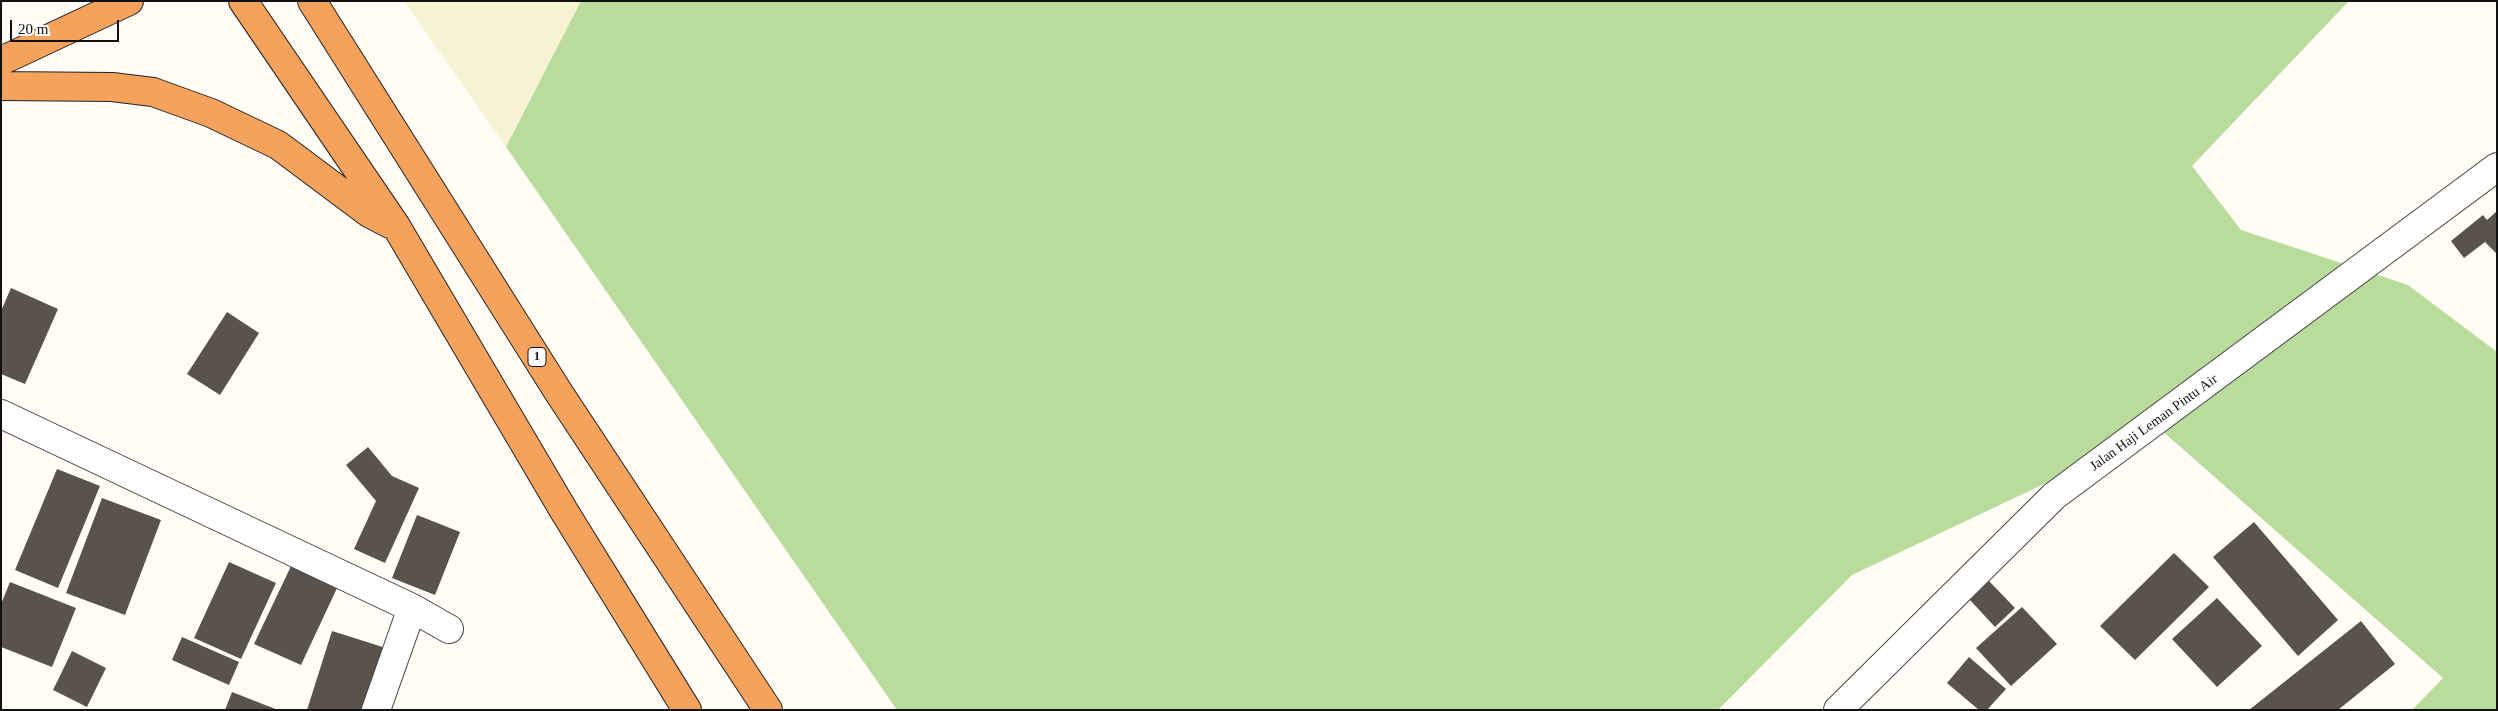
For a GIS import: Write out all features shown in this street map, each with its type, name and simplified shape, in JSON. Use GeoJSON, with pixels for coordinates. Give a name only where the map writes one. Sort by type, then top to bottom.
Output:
{"type":"FeatureCollection","features":[{"type":"Feature","properties":{"kind":"highway"},"geometry":{"type":"LineString","coordinates":[[1,61],[129,1]]}},
{"type":"Feature","properties":{"kind":"highway"},"geometry":{"type":"LineString","coordinates":[[242,1],[396,226],[564,511],[687,710]]}},
{"type":"Feature","properties":{"kind":"highway","name":"1"},"geometry":{"type":"LineString","coordinates":[[312,1],[559,393],[768,710]]}},
{"type":"Feature","properties":{"kind":"highway"},"geometry":{"type":"LineString","coordinates":[[1,86],[112,87],[152,92],[211,113],[278,145],[369,213],[396,226]]}},
{"type":"Feature","properties":{"kind":"street","name":"Jalan Haji Leman Pintu Air"},"geometry":{"type":"LineString","coordinates":[[1838,710],[2054,496],[2497,168]]}},
{"type":"Feature","properties":{"kind":"street"},"geometry":{"type":"LineString","coordinates":[[1,414],[412,608],[449,629]]}},
{"type":"Feature","properties":{"kind":"street"},"geometry":{"type":"LineString","coordinates":[[376,710],[412,608]]}},
{"type":"Feature","properties":{"kind":"shaded area"},"geometry":{"type":"Polygon","coordinates":[[[404,1],[581,1],[506,147],[404,1]]]}},
{"type":"Feature","properties":{"kind":"green space"},"geometry":{"type":"Polygon","coordinates":[[[581,1],[2349,1],[2192,166],[2241,230],[2408,285],[2497,352],[2497,710],[2412,710],[2443,678],[2160,429],[1852,575],[1718,710],[897,710],[506,147],[581,1]]]}},
{"type":"Feature","properties":{"kind":"building"},"geometry":{"type":"Polygon","coordinates":[[[2497,211],[2497,254],[2485,242],[2464,258],[2451,241],[2483,215],[2487,220],[2497,211]]]}},
{"type":"Feature","properties":{"kind":"building"},"geometry":{"type":"Polygon","coordinates":[[[11,288],[58,309],[25,384],[1,374],[1,311],[11,288]]]}},
{"type":"Feature","properties":{"kind":"building"},"geometry":{"type":"Polygon","coordinates":[[[227,312],[259,333],[220,395],[187,374],[227,312]]]}},
{"type":"Feature","properties":{"kind":"building"},"geometry":{"type":"Polygon","coordinates":[[[368,447],[392,476],[419,488],[385,563],[354,549],[376,501],[346,465],[368,447]]]}},
{"type":"Feature","properties":{"kind":"building"},"geometry":{"type":"Polygon","coordinates":[[[57,469],[100,486],[58,588],[15,570],[57,469]]]}},
{"type":"Feature","properties":{"kind":"building"},"geometry":{"type":"Polygon","coordinates":[[[102,498],[161,520],[125,615],[66,593],[102,498]]]}},
{"type":"Feature","properties":{"kind":"building"},"geometry":{"type":"Polygon","coordinates":[[[417,515],[460,532],[435,595],[392,578],[417,515]]]}},
{"type":"Feature","properties":{"kind":"building"},"geometry":{"type":"Polygon","coordinates":[[[2254,522],[2338,620],[2298,656],[2213,557],[2254,522]]]}},
{"type":"Feature","properties":{"kind":"building"},"geometry":{"type":"Polygon","coordinates":[[[2174,553],[2209,587],[2135,660],[2100,626],[2174,553]]]}},
{"type":"Feature","properties":{"kind":"building"},"geometry":{"type":"Polygon","coordinates":[[[229,562],[276,583],[241,659],[194,638],[229,562]]]}},
{"type":"Feature","properties":{"kind":"building"},"geometry":{"type":"Polygon","coordinates":[[[292,564],[338,586],[301,665],[254,644],[292,564]]]}},
{"type":"Feature","properties":{"kind":"building"},"geometry":{"type":"Polygon","coordinates":[[[1989,581],[2015,608],[1995,627],[1970,600],[1989,581]]]}},
{"type":"Feature","properties":{"kind":"building"},"geometry":{"type":"Polygon","coordinates":[[[10,582],[76,608],[52,667],[1,647],[1,604],[10,582]]]}},
{"type":"Feature","properties":{"kind":"building"},"geometry":{"type":"Polygon","coordinates":[[[2217,598],[2262,646],[2217,687],[2172,639],[2217,598]]]}},
{"type":"Feature","properties":{"kind":"building"},"geometry":{"type":"Polygon","coordinates":[[[2022,607],[2057,644],[2011,686],[1976,648],[2022,607]]]}},
{"type":"Feature","properties":{"kind":"building"},"geometry":{"type":"Polygon","coordinates":[[[2361,621],[2395,664],[2338,710],[2249,710],[2361,621]]]}},
{"type":"Feature","properties":{"kind":"building"},"geometry":{"type":"Polygon","coordinates":[[[332,631],[386,648],[366,710],[307,710],[332,631]]]}},
{"type":"Feature","properties":{"kind":"building"},"geometry":{"type":"Polygon","coordinates":[[[182,637],[239,662],[229,685],[172,660],[182,637]]]}},
{"type":"Feature","properties":{"kind":"building"},"geometry":{"type":"Polygon","coordinates":[[[72,651],[106,668],[87,707],[53,690],[72,651]]]}},
{"type":"Feature","properties":{"kind":"building"},"geometry":{"type":"Polygon","coordinates":[[[1969,657],[2006,689],[1987,710],[1979,710],[1947,683],[1969,657]]]}},
{"type":"Feature","properties":{"kind":"building"},"geometry":{"type":"Polygon","coordinates":[[[232,692],[278,710],[225,710],[232,692]]]}}]}
